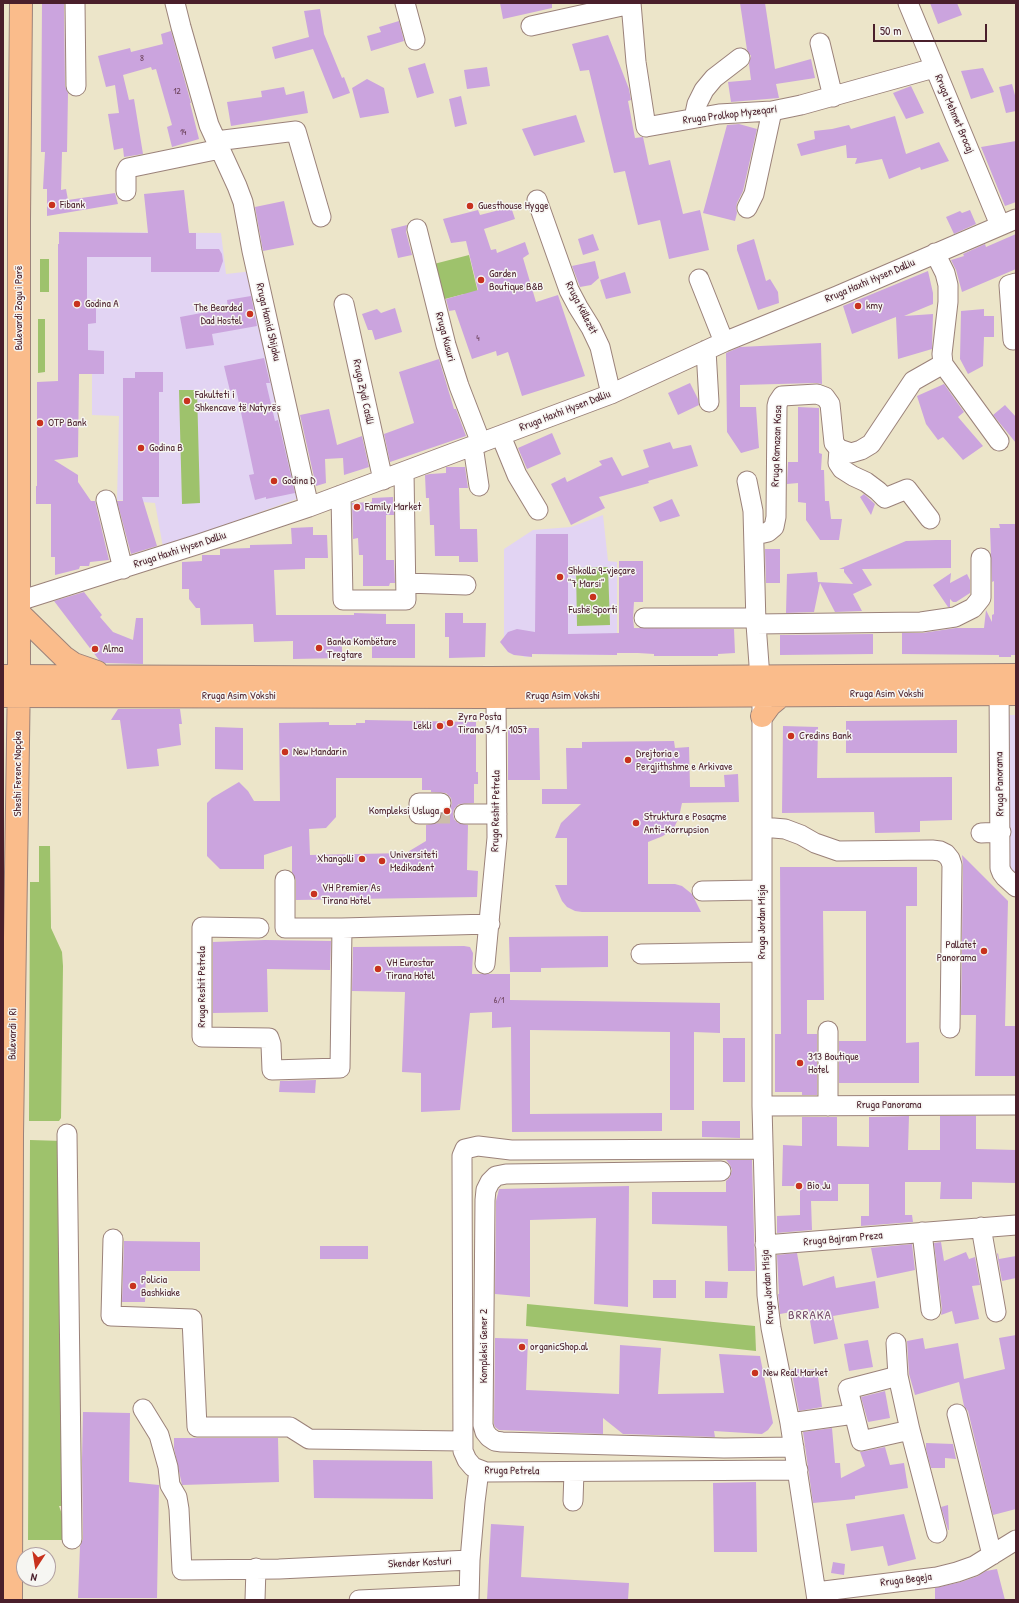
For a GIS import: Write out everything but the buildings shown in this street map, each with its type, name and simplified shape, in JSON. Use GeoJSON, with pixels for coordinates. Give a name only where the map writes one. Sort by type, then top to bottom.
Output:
{"type":"FeatureCollection","features":[{"type":"Feature","properties":{"kind":"main road","name":"Bulevardi Zogu i Parë"},"geometry":{"type":"LineString","coordinates":[[19,607],[19,212],[21,3]]}},
{"type":"Feature","properties":{"kind":"main road","name":"Sheshi Ferenc Nopçka"},"geometry":{"type":"LineString","coordinates":[[18,852],[11,686],[19,607]]}},
{"type":"Feature","properties":{"kind":"main road"},"geometry":{"type":"LineString","coordinates":[[19,607],[64,657],[110,686]]}},
{"type":"Feature","properties":{"kind":"main road","name":"Rruga Asim Vokshi"},"geometry":{"type":"LineString","coordinates":[[110,686],[497,678],[766,696],[1007,684]]}},
{"type":"Feature","properties":{"kind":"main road","name":"Rruga Asim Vokshi"},"geometry":{"type":"LineString","coordinates":[[110,686],[496,696],[766,696],[1007,684]]}},
{"type":"Feature","properties":{"kind":"main road"},"geometry":{"type":"LineString","coordinates":[[11,686],[110,686]]}},
{"type":"Feature","properties":{"kind":"main road","name":"Bulevardi i Ri"},"geometry":{"type":"LineString","coordinates":[[11,1600],[12,1134],[16,878],[18,852]]}},
{"type":"Feature","properties":{"kind":"street"},"geometry":{"type":"LineString","coordinates":[[75,3],[76,86]]}},
{"type":"Feature","properties":{"kind":"street","name":"Rruga Hamid Shijaku"},"geometry":{"type":"LineString","coordinates":[[176,3],[181,27],[209,125],[243,202],[252,251],[309,507]]}},
{"type":"Feature","properties":{"kind":"street"},"geometry":{"type":"LineString","coordinates":[[405,3],[415,40]]}},
{"type":"Feature","properties":{"kind":"street","name":"Rruga Mehmet Brocaj"},"geometry":{"type":"LineString","coordinates":[[908,3],[934,68],[1008,222]]}},
{"type":"Feature","properties":{"kind":"street"},"geometry":{"type":"LineString","coordinates":[[531,26],[631,4]]}},
{"type":"Feature","properties":{"kind":"street","name":"Rruga Prolkop Myzeqari"},"geometry":{"type":"LineString","coordinates":[[631,4],[636,62],[646,128],[719,114],[772,111],[833,97],[934,68]]}},
{"type":"Feature","properties":{"kind":"street"},"geometry":{"type":"LineString","coordinates":[[820,43],[833,97]]}},
{"type":"Feature","properties":{"kind":"street"},"geometry":{"type":"LineString","coordinates":[[694,118],[697,104],[704,90],[714,78],[740,58]]}},
{"type":"Feature","properties":{"kind":"street"},"geometry":{"type":"LineString","coordinates":[[747,208],[754,194],[772,111]]}},
{"type":"Feature","properties":{"kind":"street"},"geometry":{"type":"LineString","coordinates":[[126,191],[126,172],[128,168],[218,145],[296,132],[321,217]]}},
{"type":"Feature","properties":{"kind":"street","name":"Rruga Këllezët"},"geometry":{"type":"LineString","coordinates":[[537,200],[569,290],[600,347],[611,394]]}},
{"type":"Feature","properties":{"kind":"street","name":"Rruga Haxhi Hysen Dalliu"},"geometry":{"type":"LineString","coordinates":[[19,607],[123,569],[309,507],[611,394],[724,342],[837,296],[1008,222]]}},
{"type":"Feature","properties":{"kind":"street","name":"Rruga Kusuri"},"geometry":{"type":"LineString","coordinates":[[417,229],[458,386],[477,445],[479,486]]}},
{"type":"Feature","properties":{"kind":"street"},"geometry":{"type":"LineString","coordinates":[[935,253],[945,273],[948,285],[948,302],[942,364],[999,441]]}},
{"type":"Feature","properties":{"kind":"street"},"geometry":{"type":"LineString","coordinates":[[699,279],[724,342]]}},
{"type":"Feature","properties":{"kind":"street"},"geometry":{"type":"LineString","coordinates":[[1013,340],[1009,285],[1016,283]]}},
{"type":"Feature","properties":{"kind":"street","name":"Rruga Zydi Caslli"},"geometry":{"type":"LineString","coordinates":[[344,304],[383,480]]}},
{"type":"Feature","properties":{"kind":"street"},"geometry":{"type":"LineString","coordinates":[[706,350],[709,402]]}},
{"type":"Feature","properties":{"kind":"street"},"geometry":{"type":"LineString","coordinates":[[839,449],[851,453],[861,450],[871,444],[913,381],[942,364]]}},
{"type":"Feature","properties":{"kind":"street","name":"Rruga Ramazan Kasa"},"geometry":{"type":"LineString","coordinates":[[755,535],[768,532],[774,527],[776,517],[777,406],[782,396],[816,394],[826,397],[830,404],[834,444],[839,449],[838,463],[842,468],[878,491],[885,506],[907,489],[930,519]]}},
{"type":"Feature","properties":{"kind":"street"},"geometry":{"type":"LineString","coordinates":[[501,436],[517,475],[538,510]]}},
{"type":"Feature","properties":{"kind":"street"},"geometry":{"type":"LineString","coordinates":[[341,495],[343,600],[406,600],[404,472]]}},
{"type":"Feature","properties":{"kind":"street"},"geometry":{"type":"LineString","coordinates":[[746,481],[753,511],[755,535],[756,621],[766,696]]}},
{"type":"Feature","properties":{"kind":"street"},"geometry":{"type":"LineString","coordinates":[[106,500],[123,569]]}},
{"type":"Feature","properties":{"kind":"street"},"geometry":{"type":"LineString","coordinates":[[644,618],[756,621],[921,622],[955,617],[973,608],[982,598],[981,558]]}},
{"type":"Feature","properties":{"kind":"street"},"geometry":{"type":"LineString","coordinates":[[406,583],[466,585]]}},
{"type":"Feature","properties":{"kind":"street","name":"Rruga Panorama"},"geometry":{"type":"LineString","coordinates":[[1007,684],[1000,868],[1002,873],[1016,887]]}},
{"type":"Feature","properties":{"kind":"street","name":"Rruga Reshit Petrela"},"geometry":{"type":"LineString","coordinates":[[485,964],[497,838],[496,696]]}},
{"type":"Feature","properties":{"kind":"street","name":"Rruga Jordan Misja"},"geometry":{"type":"LineString","coordinates":[[766,696],[762,827],[762,1106],[767,1295],[771,1328],[798,1470],[816,1596]]}},
{"type":"Feature","properties":{"kind":"street"},"geometry":{"type":"LineString","coordinates":[[469,809],[497,809]]}},
{"type":"Feature","properties":{"kind":"street"},"geometry":{"type":"LineString","coordinates":[[762,827],[786,829],[815,843],[838,851],[932,850],[940,851],[946,854],[952,865],[950,1028]]}},
{"type":"Feature","properties":{"kind":"street"},"geometry":{"type":"LineString","coordinates":[[981,833],[1001,832]]}},
{"type":"Feature","properties":{"kind":"street"},"geometry":{"type":"LineString","coordinates":[[285,880],[285,928],[490,924]]}},
{"type":"Feature","properties":{"kind":"street"},"geometry":{"type":"LineString","coordinates":[[702,891],[762,890]]}},
{"type":"Feature","properties":{"kind":"street","name":"Rruga Reshit Petrela"},"geometry":{"type":"LineString","coordinates":[[259,928],[202,927],[202,1037],[269,1038],[271,1044],[272,1070],[340,1068],[342,928]]}},
{"type":"Feature","properties":{"kind":"street"},"geometry":{"type":"LineString","coordinates":[[641,954],[762,952]]}},
{"type":"Feature","properties":{"kind":"street"},"geometry":{"type":"LineString","coordinates":[[828,1031],[828,1106]]}},
{"type":"Feature","properties":{"kind":"street","name":"Rruga Panorama"},"geometry":{"type":"LineString","coordinates":[[762,1106],[1016,1105]]}},
{"type":"Feature","properties":{"kind":"street"},"geometry":{"type":"LineString","coordinates":[[67,1134],[72,1539]]}},
{"type":"Feature","properties":{"kind":"street","name":"Rruga Petrela"},"geometry":{"type":"LineString","coordinates":[[763,1149],[511,1150],[478,1146],[465,1149],[463,1153],[463,1451],[467,1460],[473,1467],[486,1472],[798,1470]]}},
{"type":"Feature","properties":{"kind":"street","name":"Kompleksi Gener 2"},"geometry":{"type":"LineString","coordinates":[[721,1172],[506,1174],[496,1176],[490,1182],[486,1190],[485,1200],[483,1425],[485,1432],[489,1436],[495,1441],[502,1442],[724,1448],[794,1447]]}},
{"type":"Feature","properties":{"kind":"street","name":"Rruga Bajram Preza"},"geometry":{"type":"LineString","coordinates":[[765,1245],[1016,1224]]}},
{"type":"Feature","properties":{"kind":"street"},"geometry":{"type":"LineString","coordinates":[[981,1227],[996,1312]]}},
{"type":"Feature","properties":{"kind":"street"},"geometry":{"type":"LineString","coordinates":[[922,1232],[931,1310]]}},
{"type":"Feature","properties":{"kind":"street"},"geometry":{"type":"LineString","coordinates":[[113,1239],[111,1316],[192,1319],[197,1427],[290,1427],[310,1439],[462,1441]]}},
{"type":"Feature","properties":{"kind":"street"},"geometry":{"type":"LineString","coordinates":[[896,1343],[898,1376],[910,1430],[937,1533]]}},
{"type":"Feature","properties":{"kind":"street"},"geometry":{"type":"LineString","coordinates":[[898,1376],[848,1389],[861,1441],[910,1430]]}},
{"type":"Feature","properties":{"kind":"street","name":"Skender Kosturi"},"geometry":{"type":"LineString","coordinates":[[143,1409],[159,1435],[168,1467],[170,1485],[177,1497],[182,1570],[256,1568],[279,1569],[470,1560]]}},
{"type":"Feature","properties":{"kind":"street"},"geometry":{"type":"LineString","coordinates":[[790,1423],[854,1414]]}},
{"type":"Feature","properties":{"kind":"street"},"geometry":{"type":"LineString","coordinates":[[957,1414],[992,1555]]}},
{"type":"Feature","properties":{"kind":"street"},"geometry":{"type":"LineString","coordinates":[[359,1600],[469,1598],[470,1560],[479,1470]]}},
{"type":"Feature","properties":{"kind":"street"},"geometry":{"type":"LineString","coordinates":[[573,1501],[574,1472]]}},
{"type":"Feature","properties":{"kind":"street","name":"Rruga Begeja"},"geometry":{"type":"LineString","coordinates":[[816,1596],[937,1576],[974,1566],[1016,1540]]}},
{"type":"Feature","properties":{"kind":"street"},"geometry":{"type":"LineString","coordinates":[[255,1600],[256,1568]]}},
{"type":"Feature","properties":{"kind":"shaded area","name":"Fakulteti i Shkencave të Natyrës"},"geometry":{"type":"Polygon","coordinates":[[[59,232],[221,233],[226,274],[253,271],[305,496],[163,547],[155,503],[117,500],[119,416],[92,415],[92,374],[58,374],[59,232]]]}},
{"type":"Feature","properties":{"kind":"shaded area","name":"Shkolla 9-vjeçare \"7 Marsi\""},"geometry":{"type":"Polygon","coordinates":[[[603,515],[608,561],[617,562],[617,655],[532,654],[532,656],[524,657],[523,655],[514,655],[508,652],[504,645],[504,549],[533,530],[571,527],[603,515]]]}},
{"type":"Feature","properties":{"kind":"shaded area"},"geometry":{"type":"Polygon","coordinates":[[[1006,715],[1016,715],[1016,873],[1008,873],[1006,715]]]}},
{"type":"Feature","properties":{"kind":"green space"},"geometry":{"type":"Polygon","coordinates":[[[469,255],[480,301],[464,294],[441,300],[430,265],[469,255]]]}},
{"type":"Feature","properties":{"kind":"green space"},"geometry":{"type":"Polygon","coordinates":[[[40,259],[49,259],[49,292],[40,292],[40,259]]]}},
{"type":"Feature","properties":{"kind":"green space"},"geometry":{"type":"Polygon","coordinates":[[[38,319],[45,319],[45,372],[38,373],[38,319]]]}},
{"type":"Feature","properties":{"kind":"green space"},"geometry":{"type":"Polygon","coordinates":[[[179,390],[197,390],[200,503],[182,504],[179,390]]]}},
{"type":"Feature","properties":{"kind":"green space","name":"Fushë Sporti"},"geometry":{"type":"Polygon","coordinates":[[[608,567],[610,625],[577,626],[576,568],[608,567]]]}},
{"type":"Feature","properties":{"kind":"green space"},"geometry":{"type":"Polygon","coordinates":[[[39,846],[50,846],[51,928],[62,952],[61,1118],[59,1121],[29,1121],[30,882],[39,882],[39,846]]]}},
{"type":"Feature","properties":{"kind":"green space"},"geometry":{"type":"Polygon","coordinates":[[[30,1140],[63,1141],[62,1506],[59,1506],[63,1517],[65,1540],[28,1540],[30,1140]]]}},
{"type":"Feature","properties":{"kind":"green space"},"geometry":{"type":"Polygon","coordinates":[[[527,1304],[755,1326],[756,1351],[526,1326],[527,1304]]]}},
{"type":"Feature","properties":{"kind":"tunnel"},"geometry":{"type":"LineString","coordinates":[[431,814],[464,814]]}},
{"type":"Feature","properties":{"kind":"place","name":"Fibank"},"geometry":{"type":"Point","coordinates":[52,205]}},
{"type":"Feature","properties":{"kind":"place","name":"Guesthouse Hygge"},"geometry":{"type":"Point","coordinates":[470,206]}},
{"type":"Feature","properties":{"kind":"place","name":"Garden Boutique B&B"},"geometry":{"type":"Point","coordinates":[481,280]}},
{"type":"Feature","properties":{"kind":"place","name":"Godina A"},"geometry":{"type":"Point","coordinates":[77,304]}},
{"type":"Feature","properties":{"kind":"place","name":"kmy"},"geometry":{"type":"Point","coordinates":[858,306]}},
{"type":"Feature","properties":{"kind":"place","name":"The Bearded Dad Hostel"},"geometry":{"type":"Point","coordinates":[250,314]}},
{"type":"Feature","properties":{"kind":"place","name":"Fakulteti i Shkencave të Natyrës"},"geometry":{"type":"Point","coordinates":[187,401]}},
{"type":"Feature","properties":{"kind":"place","name":"OTP Bank"},"geometry":{"type":"Point","coordinates":[40,423]}},
{"type":"Feature","properties":{"kind":"place","name":"Godina B"},"geometry":{"type":"Point","coordinates":[141,448]}},
{"type":"Feature","properties":{"kind":"place","name":"Godina D"},"geometry":{"type":"Point","coordinates":[274,481]}},
{"type":"Feature","properties":{"kind":"place","name":"Family Market"},"geometry":{"type":"Point","coordinates":[357,507]}},
{"type":"Feature","properties":{"kind":"place","name":"Shkolla 9-vjeçare \"7 Marsi\""},"geometry":{"type":"Point","coordinates":[560,577]}},
{"type":"Feature","properties":{"kind":"place","name":"Fushë Sporti"},"geometry":{"type":"Point","coordinates":[593,597]}},
{"type":"Feature","properties":{"kind":"place","name":"Banka Kombëtare Tregtare"},"geometry":{"type":"Point","coordinates":[319,648]}},
{"type":"Feature","properties":{"kind":"place","name":"Alma"},"geometry":{"type":"Point","coordinates":[95,649]}},
{"type":"Feature","properties":{"kind":"place","name":"Zyra Posta Tirana 5/1 - 1057"},"geometry":{"type":"Point","coordinates":[450,723]}},
{"type":"Feature","properties":{"kind":"place","name":"Lekli"},"geometry":{"type":"Point","coordinates":[440,726]}},
{"type":"Feature","properties":{"kind":"place","name":"Credins Bank"},"geometry":{"type":"Point","coordinates":[791,736]}},
{"type":"Feature","properties":{"kind":"place","name":"New Mandarin"},"geometry":{"type":"Point","coordinates":[285,752]}},
{"type":"Feature","properties":{"kind":"place","name":"Drejtoria e Pergjithshme e Arkivave"},"geometry":{"type":"Point","coordinates":[628,760]}},
{"type":"Feature","properties":{"kind":"place","name":"Kompleksi Usluga"},"geometry":{"type":"Point","coordinates":[447,811]}},
{"type":"Feature","properties":{"kind":"place","name":"Struktura e Posaçme Anti-Korrupsion"},"geometry":{"type":"Point","coordinates":[636,823]}},
{"type":"Feature","properties":{"kind":"place","name":"Xhangolli"},"geometry":{"type":"Point","coordinates":[362,859]}},
{"type":"Feature","properties":{"kind":"place","name":"Universiteti Medikadent"},"geometry":{"type":"Point","coordinates":[382,861]}},
{"type":"Feature","properties":{"kind":"place","name":"VH Premier As Tirana Hotel"},"geometry":{"type":"Point","coordinates":[314,894]}},
{"type":"Feature","properties":{"kind":"place","name":"Pallatet Panorama"},"geometry":{"type":"Point","coordinates":[984,951]}},
{"type":"Feature","properties":{"kind":"place","name":"VH Eurostar Tirana Hotel"},"geometry":{"type":"Point","coordinates":[378,969]}},
{"type":"Feature","properties":{"kind":"place","name":"313 Boutique Hotel"},"geometry":{"type":"Point","coordinates":[800,1063]}},
{"type":"Feature","properties":{"kind":"place","name":"Bio Ju"},"geometry":{"type":"Point","coordinates":[799,1186]}},
{"type":"Feature","properties":{"kind":"place","name":"Policia Bashkiake"},"geometry":{"type":"Point","coordinates":[133,1286]}},
{"type":"Feature","properties":{"kind":"place","name":"organicShop.al"},"geometry":{"type":"Point","coordinates":[522,1347]}},
{"type":"Feature","properties":{"kind":"place","name":"New Real Market"},"geometry":{"type":"Point","coordinates":[755,1373]}},
{"type":"Feature","properties":{"kind":"district","name":"BRRAKA"},"geometry":{"type":"Point","coordinates":[810,1316]}}]}
